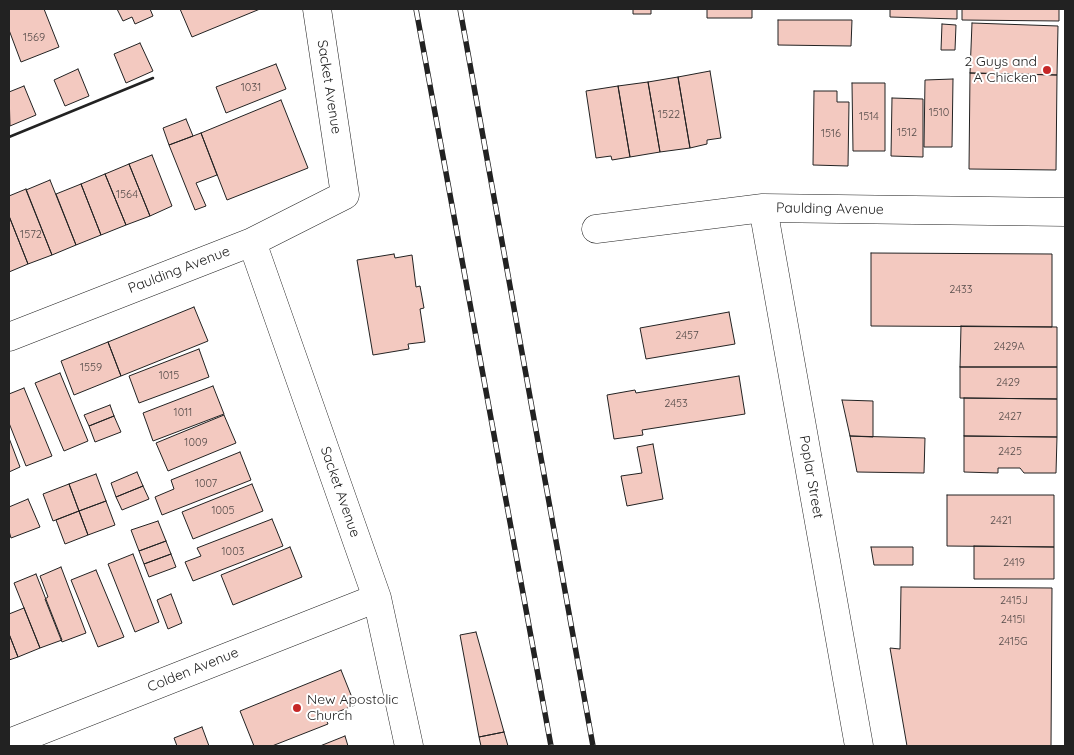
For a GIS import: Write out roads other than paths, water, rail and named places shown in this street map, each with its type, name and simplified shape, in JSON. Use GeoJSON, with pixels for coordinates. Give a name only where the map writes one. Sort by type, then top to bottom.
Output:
{"type":"FeatureCollection","features":[{"type":"Feature","properties":{"kind":"street","name":"Sacket Avenue"},"geometry":{"type":"LineString","coordinates":[[317,9],[345,194]]}},
{"type":"Feature","properties":{"kind":"street","name":"Paulding Avenue"},"geometry":{"type":"LineString","coordinates":[[9,336],[252,242],[345,194]]}},
{"type":"Feature","properties":{"kind":"street","name":"Paulding Avenue"},"geometry":{"type":"LineString","coordinates":[[596,229],[763,208],[1065,212]]}},
{"type":"Feature","properties":{"kind":"street","name":"Poplar Street"},"geometry":{"type":"LineString","coordinates":[[763,208],[858,746]]}},
{"type":"Feature","properties":{"kind":"street","name":"Sacket Avenue"},"geometry":{"type":"LineString","coordinates":[[252,242],[377,598],[409,746]]}},
{"type":"Feature","properties":{"kind":"street","name":"Colden Avenue"},"geometry":{"type":"LineString","coordinates":[[9,743],[377,598]]}},
{"type":"Feature","properties":{"kind":"railway"},"geometry":{"type":"LineString","coordinates":[[416,9],[551,746]]}},
{"type":"Feature","properties":{"kind":"railway"},"geometry":{"type":"LineString","coordinates":[[460,9],[593,746]]}},
{"type":"Feature","properties":{"kind":"place","name":"2 Guys and A Chicken"},"geometry":{"type":"Point","coordinates":[1047,70]}},
{"type":"Feature","properties":{"kind":"place","name":"New Apostolic Church"},"geometry":{"type":"Point","coordinates":[297,708]}}]}
